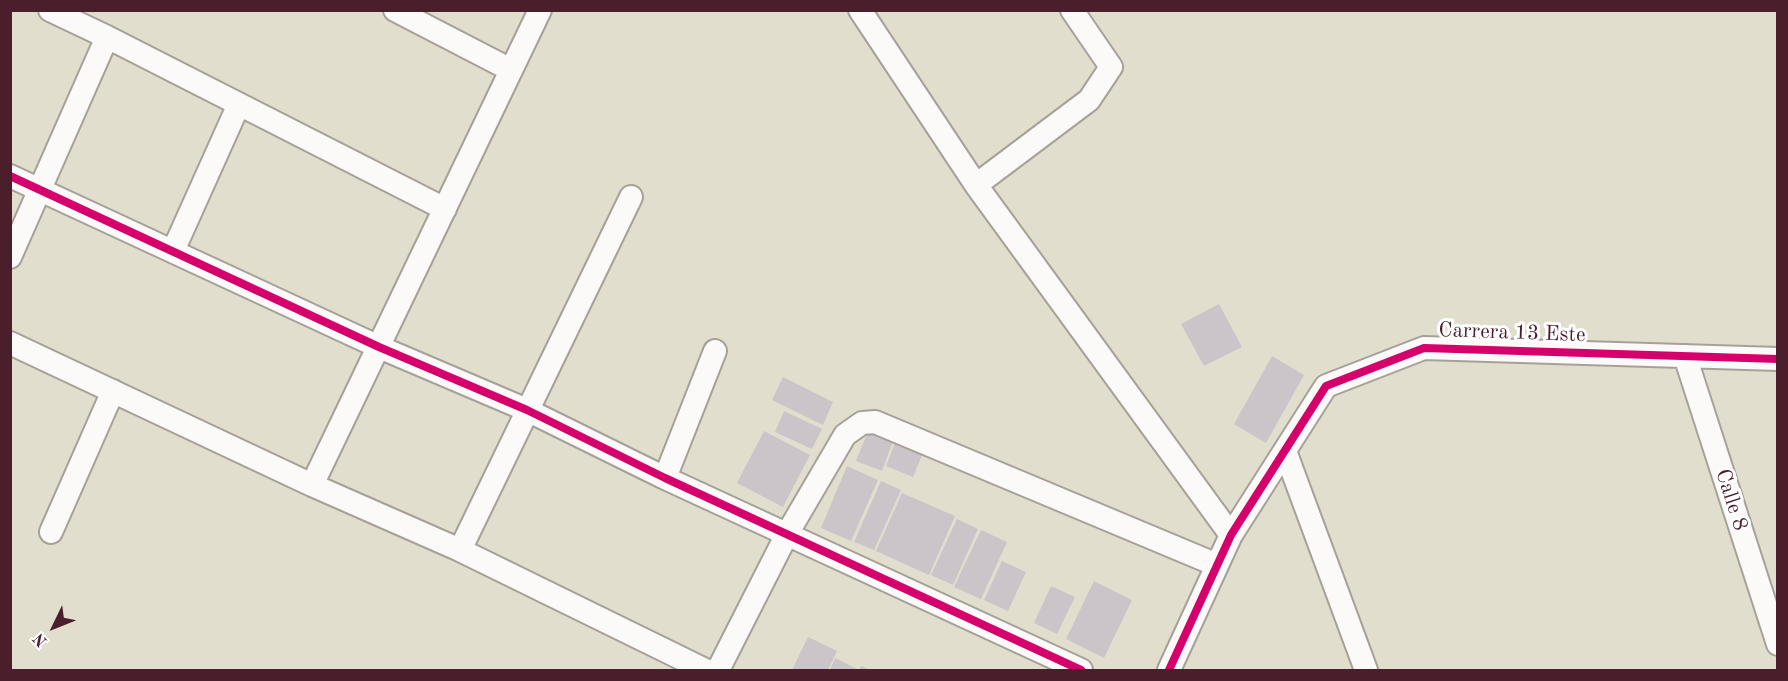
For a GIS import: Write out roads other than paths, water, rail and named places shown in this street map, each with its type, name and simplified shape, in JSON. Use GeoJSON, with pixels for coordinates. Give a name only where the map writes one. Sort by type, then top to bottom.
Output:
{"type":"FeatureCollection","features":[{"type":"Feature","properties":{"kind":"street"},"geometry":{"type":"LineString","coordinates":[[50,10],[445,208]]}},
{"type":"Feature","properties":{"kind":"street"},"geometry":{"type":"LineString","coordinates":[[395,10],[512,70]]}},
{"type":"Feature","properties":{"kind":"street"},"geometry":{"type":"LineString","coordinates":[[312,485],[540,10]]}},
{"type":"Feature","properties":{"kind":"street"},"geometry":{"type":"LineString","coordinates":[[860,10],[976,185],[1231,535]]}},
{"type":"Feature","properties":{"kind":"street"},"geometry":{"type":"LineString","coordinates":[[976,185],[1089,100],[1111,67],[1072,10]]}},
{"type":"Feature","properties":{"kind":"street"},"geometry":{"type":"LineString","coordinates":[[10,257],[107,37]]}},
{"type":"Feature","properties":{"kind":"street"},"geometry":{"type":"LineString","coordinates":[[173,251],[239,104]]}},
{"type":"Feature","properties":{"kind":"street"},"geometry":{"type":"LineString","coordinates":[[10,176],[379,347],[527,410],[665,478],[1081,670]]}},
{"type":"Feature","properties":{"kind":"street"},"geometry":{"type":"LineString","coordinates":[[460,550],[631,197]]}},
{"type":"Feature","properties":{"kind":"street"},"geometry":{"type":"LineString","coordinates":[[10,343],[312,485],[460,550],[705,670]]}},
{"type":"Feature","properties":{"kind":"street","name":"Carrera 13 Este"},"geometry":{"type":"LineString","coordinates":[[1169,670],[1231,535],[1326,386],[1424,348],[1778,359]]}},
{"type":"Feature","properties":{"kind":"street"},"geometry":{"type":"LineString","coordinates":[[665,478],[715,351]]}},
{"type":"Feature","properties":{"kind":"street","name":"Calle 8"},"geometry":{"type":"LineString","coordinates":[[1685,356],[1778,644]]}},
{"type":"Feature","properties":{"kind":"street"},"geometry":{"type":"LineString","coordinates":[[51,532],[113,391]]}},
{"type":"Feature","properties":{"kind":"street"},"geometry":{"type":"LineString","coordinates":[[718,670],[787,534],[845,435],[862,423],[875,422],[1217,566]]}},
{"type":"Feature","properties":{"kind":"street"},"geometry":{"type":"LineString","coordinates":[[1285,451],[1366,670]]}}]}
